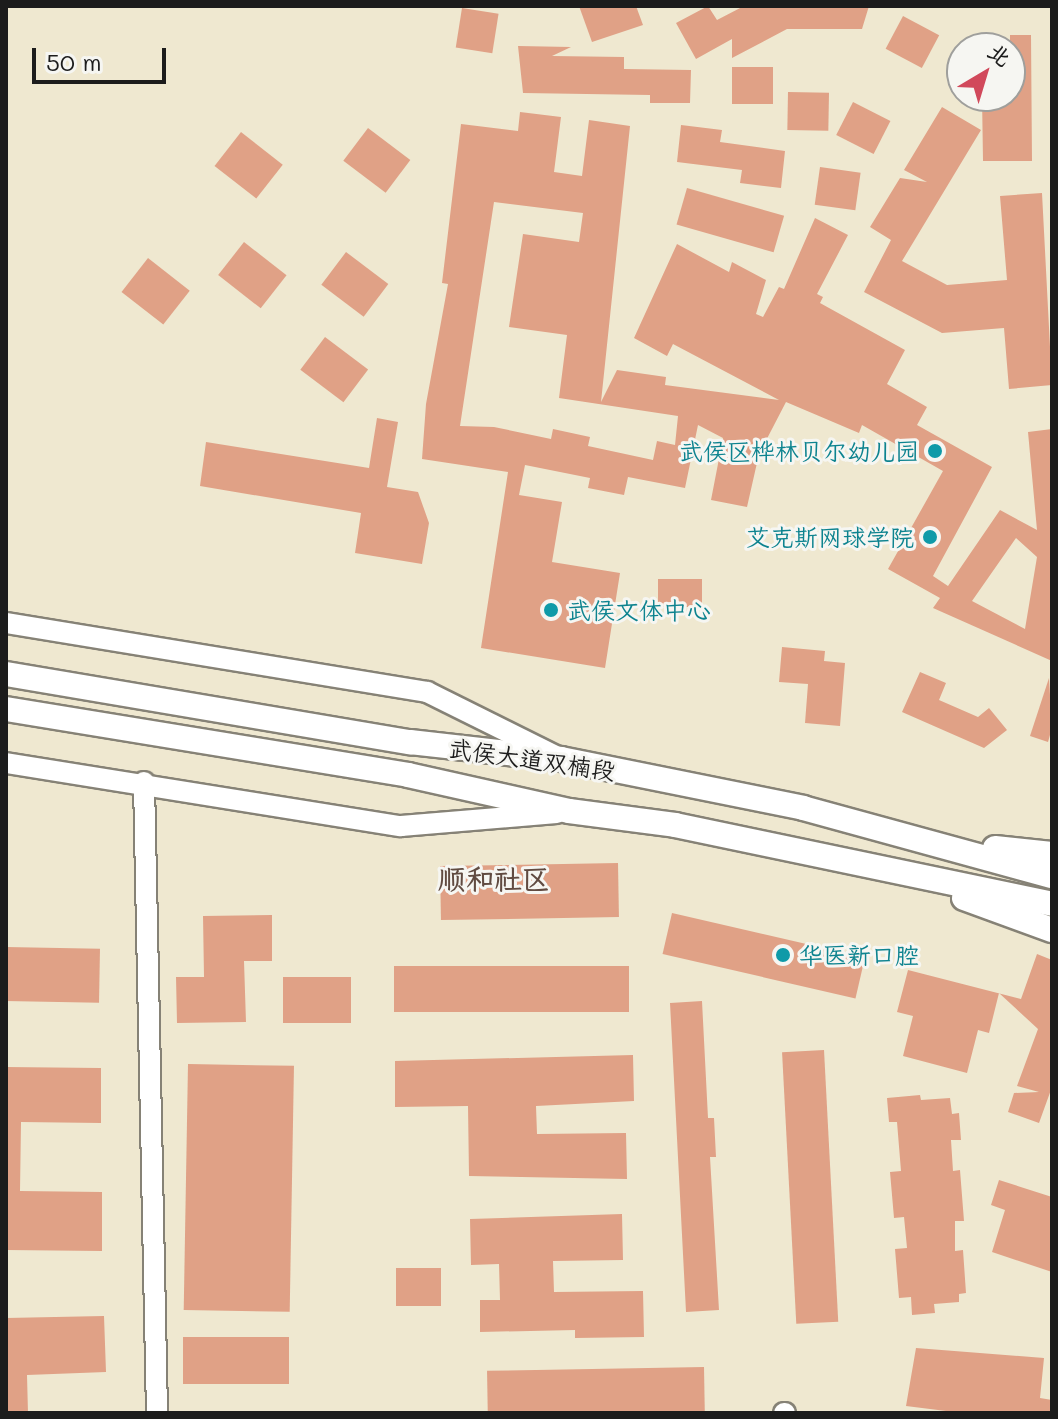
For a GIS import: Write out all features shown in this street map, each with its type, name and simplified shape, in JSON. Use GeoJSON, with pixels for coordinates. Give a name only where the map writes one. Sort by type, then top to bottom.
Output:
{"type":"FeatureCollection","features":[{"type":"Feature","properties":{"kind":"main road","name":"武侯大道双楠段"},"geometry":{"type":"LineString","coordinates":[[6,674],[410,742],[561,759],[803,808],[1052,876]]}},
{"type":"Feature","properties":{"kind":"main road","name":"武侯大道双楠段"},"geometry":{"type":"LineString","coordinates":[[6,709],[408,775],[569,811],[675,825],[1052,904]]}},
{"type":"Feature","properties":{"kind":"main road"},"geometry":{"type":"LineString","coordinates":[[920,840],[1052,854]]}},
{"type":"Feature","properties":{"kind":"main road"},"geometry":{"type":"LineString","coordinates":[[891,870],[1052,930]]}},
{"type":"Feature","properties":{"kind":"street"},"geometry":{"type":"LineString","coordinates":[[6,623],[427,692],[561,759]]}},
{"type":"Feature","properties":{"kind":"street"},"geometry":{"type":"LineString","coordinates":[[6,763],[144,782],[401,826],[569,811]]}},
{"type":"Feature","properties":{"kind":"street"},"geometry":{"type":"LineString","coordinates":[[144,782],[157,1413]]}},
{"type":"Feature","properties":{"kind":"building"},"geometry":{"type":"Polygon","coordinates":[[[579,6],[636,6],[643,25],[592,42],[579,6]]]}},
{"type":"Feature","properties":{"kind":"building"},"geometry":{"type":"Polygon","coordinates":[[[708,6],[717,20],[744,6],[869,6],[862,29],[787,29],[732,58],[732,39],[696,59],[676,23],[708,6]]]}},
{"type":"Feature","properties":{"kind":"building"},"geometry":{"type":"Polygon","coordinates":[[[462,8],[499,14],[492,53],[456,48],[462,8]]]}},
{"type":"Feature","properties":{"kind":"building"},"geometry":{"type":"Polygon","coordinates":[[[903,16],[939,35],[922,68],[886,49],[903,16]]]}},
{"type":"Feature","properties":{"kind":"building"},"geometry":{"type":"Polygon","coordinates":[[[1026,35],[1031,35],[1032,161],[983,161],[982,112],[1026,112],[1026,35]]]}},
{"type":"Feature","properties":{"kind":"building"},"geometry":{"type":"Polygon","coordinates":[[[518,46],[571,47],[552,56],[624,57],[624,69],[691,70],[690,103],[650,103],[650,95],[523,93],[518,46]]]}},
{"type":"Feature","properties":{"kind":"building"},"geometry":{"type":"Polygon","coordinates":[[[732,67],[773,67],[773,104],[732,104],[732,67]]]}},
{"type":"Feature","properties":{"kind":"building"},"geometry":{"type":"Polygon","coordinates":[[[788,92],[829,93],[828,131],[787,130],[788,92]]]}},
{"type":"Feature","properties":{"kind":"building"},"geometry":{"type":"Polygon","coordinates":[[[853,102],[890,121],[874,154],[836,135],[853,102]]]}},
{"type":"Feature","properties":{"kind":"building"},"geometry":{"type":"Polygon","coordinates":[[[942,107],[981,130],[902,261],[947,285],[1007,280],[1000,196],[1042,193],[1052,385],[1009,389],[1004,328],[942,333],[864,292],[891,240],[870,227],[900,178],[927,182],[904,170],[942,107]]]}},
{"type":"Feature","properties":{"kind":"building"},"geometry":{"type":"Polygon","coordinates":[[[520,112],[561,117],[554,172],[582,176],[589,120],[630,126],[601,402],[617,370],[666,377],[665,385],[779,400],[673,344],[667,356],[634,338],[677,244],[729,272],[732,262],[766,280],[756,314],[763,317],[779,287],[784,289],[815,218],[848,235],[817,294],[823,297],[820,303],[905,350],[887,384],[927,407],[917,425],[992,467],[933,576],[948,586],[1000,510],[1037,530],[1028,432],[1052,429],[1052,661],[933,608],[940,598],[888,569],[943,471],[862,425],[859,433],[786,402],[759,454],[747,507],[711,500],[723,438],[698,425],[685,488],[628,477],[624,495],[588,488],[590,478],[525,465],[519,495],[562,502],[552,562],[620,573],[605,668],[481,648],[508,472],[422,459],[426,404],[448,284],[442,283],[461,124],[518,131],[520,112]],[[494,202],[460,426],[494,427],[551,439],[553,429],[590,437],[588,446],[653,460],[657,441],[675,445],[678,416],[559,398],[567,335],[509,327],[523,234],[579,242],[583,213],[494,202]],[[1016,538],[972,601],[1025,629],[1037,557],[1016,538]]]}},
{"type":"Feature","properties":{"kind":"building"},"geometry":{"type":"Polygon","coordinates":[[[681,125],[722,130],[720,142],[785,151],[781,188],[740,183],[742,170],[677,162],[681,125]]]}},
{"type":"Feature","properties":{"kind":"building"},"geometry":{"type":"Polygon","coordinates":[[[368,128],[410,160],[386,193],[343,161],[368,128]]]}},
{"type":"Feature","properties":{"kind":"building"},"geometry":{"type":"Polygon","coordinates":[[[241,132],[283,165],[256,199],[215,166],[241,132]]]}},
{"type":"Feature","properties":{"kind":"building"},"geometry":{"type":"Polygon","coordinates":[[[820,167],[861,173],[855,210],[815,205],[820,167]]]}},
{"type":"Feature","properties":{"kind":"building"},"geometry":{"type":"Polygon","coordinates":[[[687,188],[784,216],[774,252],[677,225],[687,188]]]}},
{"type":"Feature","properties":{"kind":"building"},"geometry":{"type":"Polygon","coordinates":[[[244,242],[287,275],[261,308],[218,275],[244,242]]]}},
{"type":"Feature","properties":{"kind":"building"},"geometry":{"type":"Polygon","coordinates":[[[346,252],[388,284],[364,317],[321,285],[346,252]]]}},
{"type":"Feature","properties":{"kind":"building"},"geometry":{"type":"Polygon","coordinates":[[[148,258],[190,291],[163,325],[122,292],[148,258]]]}},
{"type":"Feature","properties":{"kind":"building"},"geometry":{"type":"Polygon","coordinates":[[[325,337],[368,369],[343,402],[300,370],[325,337]]]}},
{"type":"Feature","properties":{"kind":"building"},"geometry":{"type":"Polygon","coordinates":[[[377,418],[398,422],[387,487],[418,492],[429,523],[422,564],[355,553],[361,513],[200,486],[206,442],[369,468],[377,418]]]}},
{"type":"Feature","properties":{"kind":"building"},"geometry":{"type":"Polygon","coordinates":[[[658,579],[702,579],[702,607],[658,607],[658,579]]]}},
{"type":"Feature","properties":{"kind":"building"},"geometry":{"type":"Polygon","coordinates":[[[782,647],[825,651],[824,661],[845,663],[840,726],[805,723],[808,684],[779,682],[782,647]]]}},
{"type":"Feature","properties":{"kind":"building"},"geometry":{"type":"Polygon","coordinates":[[[920,672],[946,683],[939,700],[978,717],[989,708],[1007,730],[984,748],[902,712],[920,672]]]}},
{"type":"Feature","properties":{"kind":"building"},"geometry":{"type":"Polygon","coordinates":[[[1049,678],[1052,728],[1048,742],[1030,736],[1049,678]]]}},
{"type":"Feature","properties":{"kind":"building"},"geometry":{"type":"Polygon","coordinates":[[[618,863],[619,917],[441,920],[440,866],[618,863]]]}},
{"type":"Feature","properties":{"kind":"building","name":"华医新口腔"},"geometry":{"type":"Polygon","coordinates":[[[672,913],[865,958],[855,998],[663,954],[672,913]]]}},
{"type":"Feature","properties":{"kind":"building"},"geometry":{"type":"Polygon","coordinates":[[[272,915],[272,961],[244,961],[246,1022],[177,1023],[176,977],[204,977],[203,916],[272,915]]]}},
{"type":"Feature","properties":{"kind":"building"},"geometry":{"type":"Polygon","coordinates":[[[6,947],[100,949],[99,1003],[6,1001],[6,947]]]}},
{"type":"Feature","properties":{"kind":"building"},"geometry":{"type":"Polygon","coordinates":[[[1037,954],[1052,960],[1052,1087],[1039,1123],[1008,1112],[1014,1093],[1039,1092],[1017,1086],[1038,1029],[1000,993],[1021,999],[1037,954]]]}},
{"type":"Feature","properties":{"kind":"building"},"geometry":{"type":"Polygon","coordinates":[[[394,966],[629,966],[629,1012],[394,1012],[394,966]]]}},
{"type":"Feature","properties":{"kind":"building"},"geometry":{"type":"Polygon","coordinates":[[[908,970],[999,993],[989,1033],[978,1030],[967,1073],[903,1056],[913,1016],[897,1012],[908,970]]]}},
{"type":"Feature","properties":{"kind":"building"},"geometry":{"type":"Polygon","coordinates":[[[283,977],[351,977],[351,1023],[283,1023],[283,977]]]}},
{"type":"Feature","properties":{"kind":"building"},"geometry":{"type":"Polygon","coordinates":[[[702,1001],[708,1118],[714,1118],[716,1157],[710,1157],[719,1310],[686,1312],[670,1003],[702,1001]]]}},
{"type":"Feature","properties":{"kind":"building"},"geometry":{"type":"Polygon","coordinates":[[[824,1050],[838,1322],[796,1324],[782,1052],[824,1050]]]}},
{"type":"Feature","properties":{"kind":"building"},"geometry":{"type":"Polygon","coordinates":[[[633,1055],[634,1101],[536,1106],[537,1134],[626,1133],[627,1179],[469,1176],[468,1106],[395,1107],[395,1061],[633,1055]]]}},
{"type":"Feature","properties":{"kind":"building"},"geometry":{"type":"Polygon","coordinates":[[[188,1064],[294,1066],[290,1312],[184,1310],[188,1064]]]}},
{"type":"Feature","properties":{"kind":"building"},"geometry":{"type":"Polygon","coordinates":[[[6,1067],[101,1068],[101,1123],[21,1122],[20,1191],[102,1192],[102,1251],[6,1250],[6,1067]]]}},
{"type":"Feature","properties":{"kind":"building"},"geometry":{"type":"Polygon","coordinates":[[[920,1095],[921,1100],[950,1098],[952,1114],[959,1113],[961,1140],[951,1140],[953,1171],[960,1170],[964,1221],[955,1221],[955,1251],[963,1250],[966,1293],[959,1294],[959,1302],[934,1304],[935,1313],[912,1315],[911,1297],[899,1298],[895,1249],[907,1248],[904,1217],[894,1218],[890,1172],[901,1171],[897,1122],[889,1122],[887,1098],[920,1095]]]}},
{"type":"Feature","properties":{"kind":"building"},"geometry":{"type":"Polygon","coordinates":[[[999,1180],[1052,1197],[1052,1272],[992,1252],[1005,1210],[991,1205],[999,1180]]]}},
{"type":"Feature","properties":{"kind":"building"},"geometry":{"type":"Polygon","coordinates":[[[622,1214],[623,1260],[553,1261],[554,1292],[643,1291],[644,1337],[575,1338],[575,1330],[480,1332],[480,1300],[500,1300],[499,1264],[471,1265],[470,1219],[622,1214]]]}},
{"type":"Feature","properties":{"kind":"building"},"geometry":{"type":"Polygon","coordinates":[[[396,1268],[441,1268],[441,1306],[396,1306],[396,1268]]]}},
{"type":"Feature","properties":{"kind":"building"},"geometry":{"type":"Polygon","coordinates":[[[104,1316],[106,1372],[27,1375],[28,1413],[6,1413],[6,1318],[104,1316]]]}},
{"type":"Feature","properties":{"kind":"building"},"geometry":{"type":"Polygon","coordinates":[[[183,1337],[289,1337],[289,1384],[183,1384],[183,1337]]]}},
{"type":"Feature","properties":{"kind":"building"},"geometry":{"type":"Polygon","coordinates":[[[916,1348],[1044,1358],[1040,1398],[1052,1400],[1052,1413],[962,1413],[906,1406],[916,1348]]]}},
{"type":"Feature","properties":{"kind":"building"},"geometry":{"type":"Polygon","coordinates":[[[704,1367],[705,1413],[488,1413],[487,1371],[704,1367]]]}},
{"type":"Feature","properties":{"kind":"place","name":"武侯区桦林贝尔幼儿园"},"geometry":{"type":"Point","coordinates":[935,451]}},
{"type":"Feature","properties":{"kind":"place","name":"艾克斯网球学院"},"geometry":{"type":"Point","coordinates":[930,537]}},
{"type":"Feature","properties":{"kind":"place","name":"武侯文体中心"},"geometry":{"type":"Point","coordinates":[551,610]}},
{"type":"Feature","properties":{"kind":"place","name":"华医新口腔"},"geometry":{"type":"Point","coordinates":[783,955]}},
{"type":"Feature","properties":{"kind":"district","name":"顺和社区"},"geometry":{"type":"Point","coordinates":[494,878]}}]}
